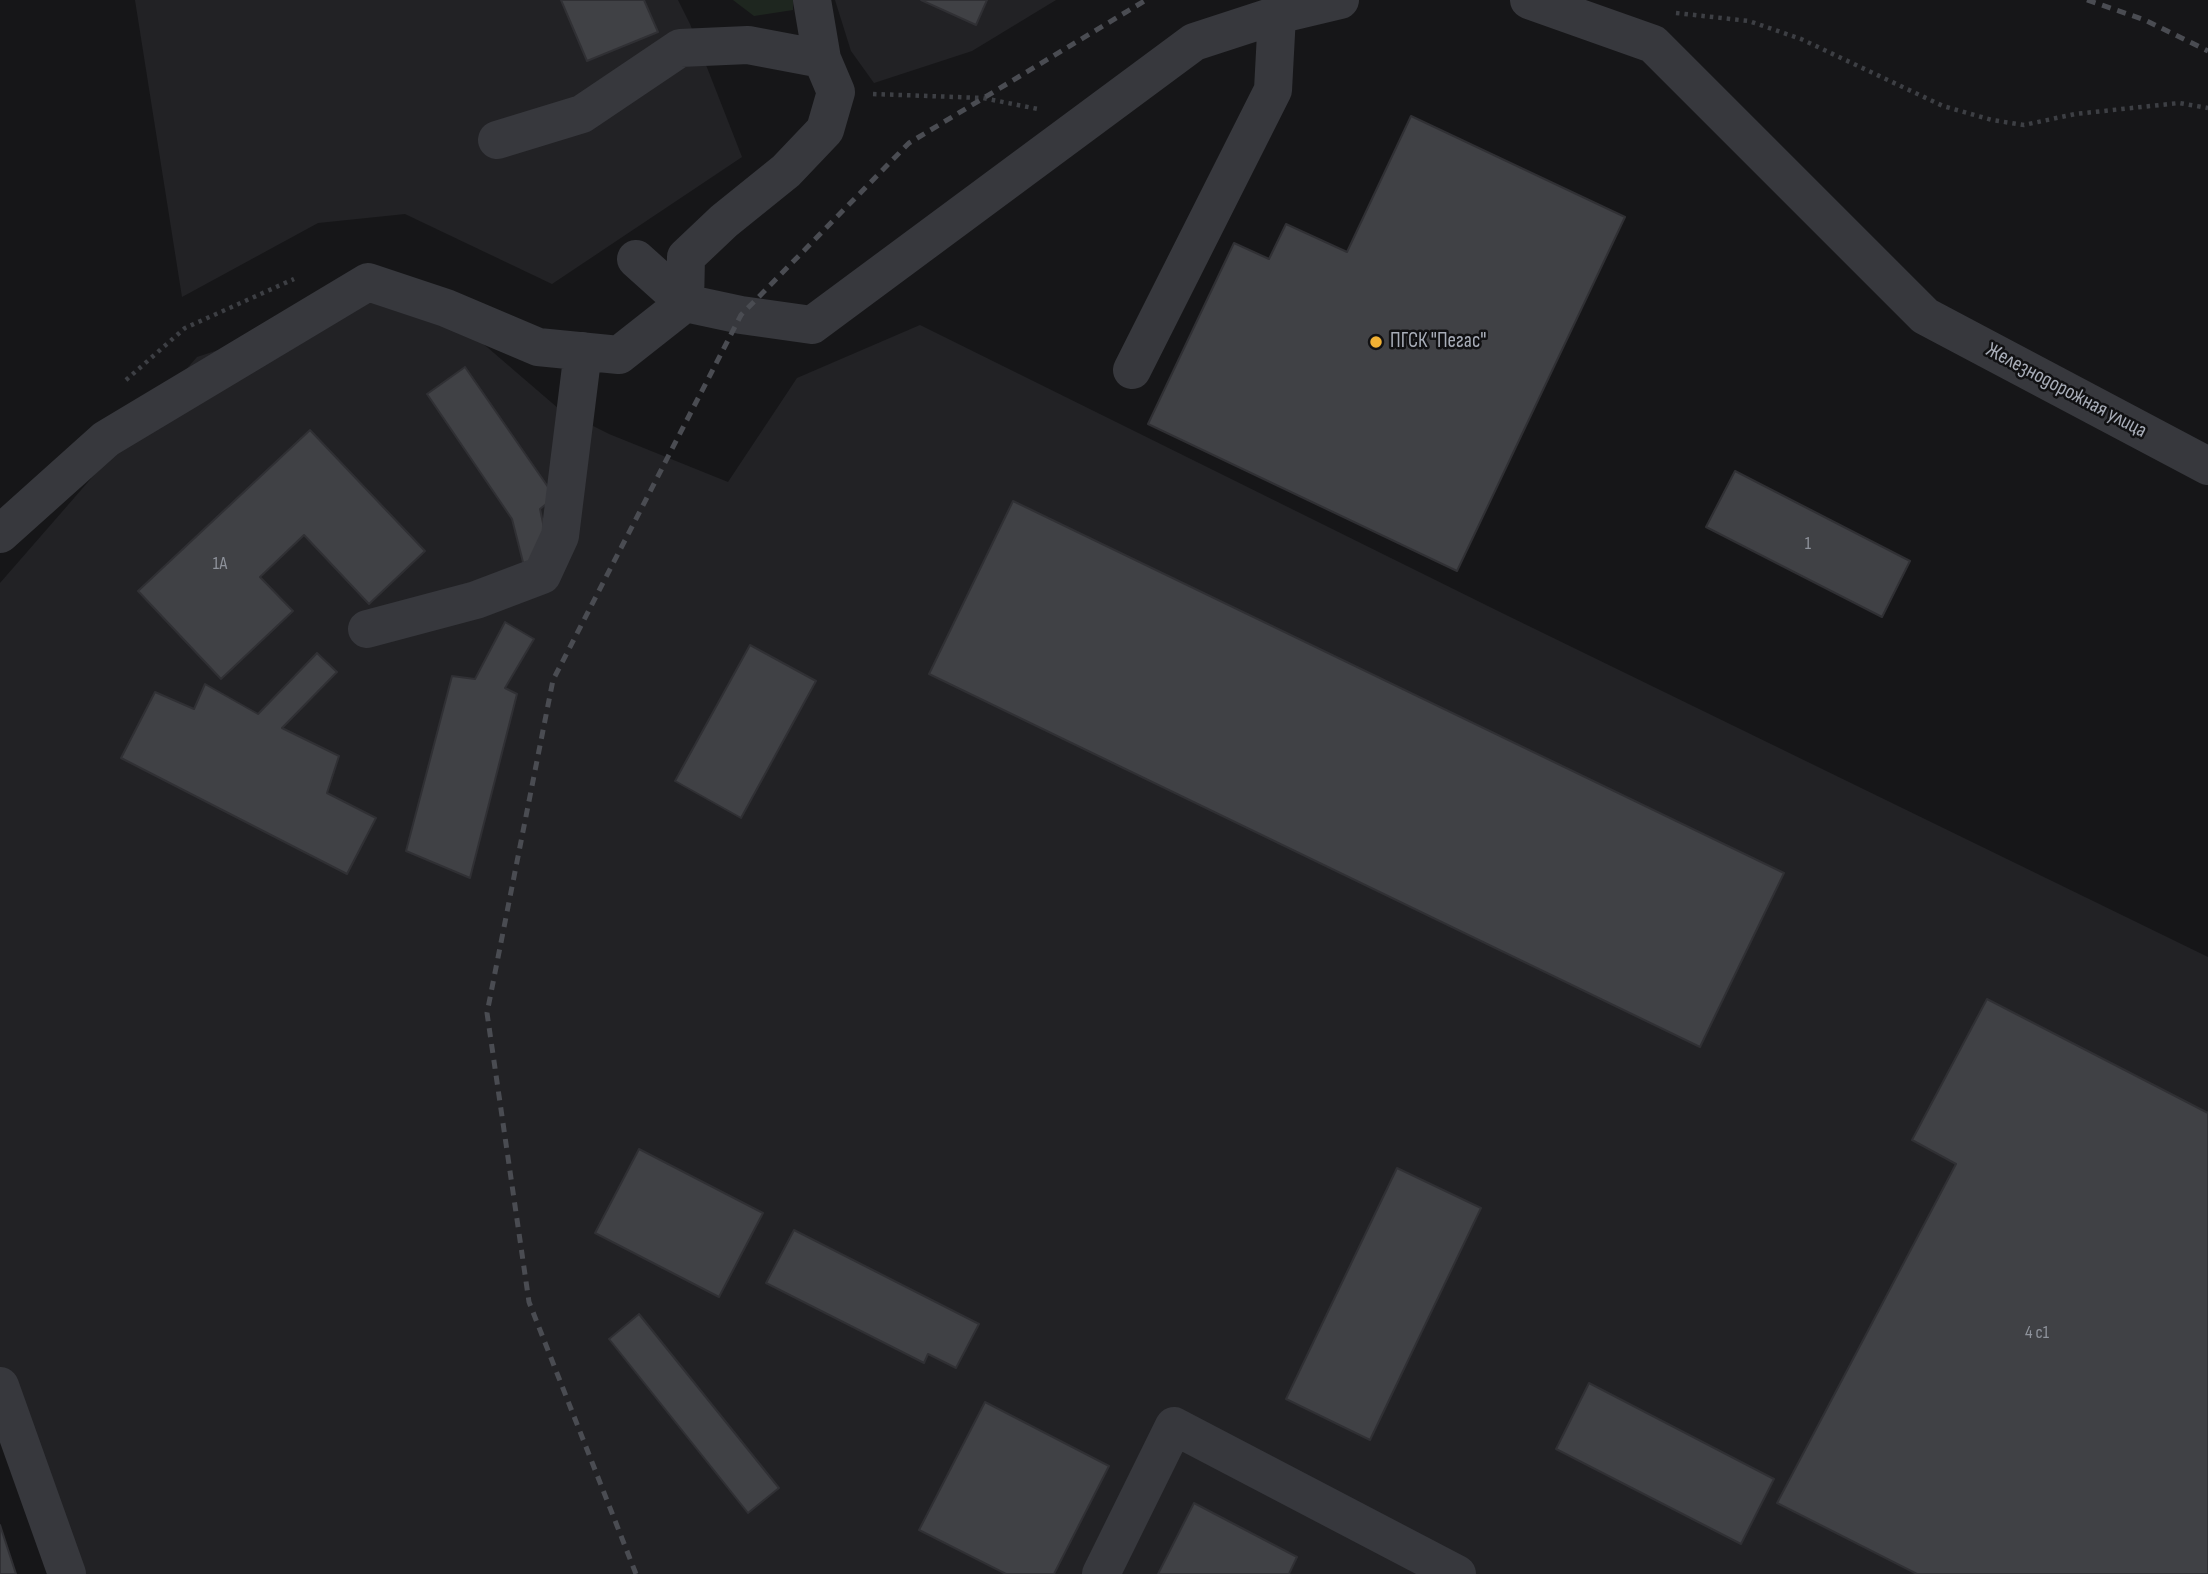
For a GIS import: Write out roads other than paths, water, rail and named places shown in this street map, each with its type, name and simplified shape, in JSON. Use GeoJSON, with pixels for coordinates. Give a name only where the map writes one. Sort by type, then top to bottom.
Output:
{"type":"FeatureCollection","features":[{"type":"Feature","properties":{"kind":"street"},"geometry":{"type":"LineString","coordinates":[[685,303],[686,257],[724,221],[786,171],[825,130],[829,76],[812,0]]}},
{"type":"Feature","properties":{"kind":"street"},"geometry":{"type":"LineString","coordinates":[[636,259],[685,303],[741,315],[813,325],[1194,42],[1277,15],[1340,0]]}},
{"type":"Feature","properties":{"kind":"street","name":"Железнодорожная улица"},"geometry":{"type":"LineString","coordinates":[[1529,0],[1653,44],[1925,316],[2208,466]]}},
{"type":"Feature","properties":{"kind":"street"},"geometry":{"type":"LineString","coordinates":[[1132,370],[1273,90],[1277,15]]}},
{"type":"Feature","properties":{"kind":"street"},"geometry":{"type":"LineString","coordinates":[[497,140],[582,114],[680,48],[748,45],[829,76]]}},
{"type":"Feature","properties":{"kind":"street"},"geometry":{"type":"LineString","coordinates":[[0,534],[106,439],[368,282],[446,307],[538,347],[619,355],[685,303]]}},
{"type":"Feature","properties":{"kind":"street"},"geometry":{"type":"LineString","coordinates":[[367,629],[476,600],[542,575],[561,536],[583,351]]}},
{"type":"Feature","properties":{"kind":"street"},"geometry":{"type":"LineString","coordinates":[[0,1386],[67,1574]]}},
{"type":"Feature","properties":{"kind":"street"},"geometry":{"type":"LineString","coordinates":[[1101,1574],[1174,1426],[1457,1574]]}},
{"type":"Feature","properties":{"kind":"railway"},"geometry":{"type":"LineString","coordinates":[[636,1574],[529,1302],[487,1013],[553,680],[741,315],[909,143],[1146,0]]}},
{"type":"Feature","properties":{"kind":"railway"},"geometry":{"type":"LineString","coordinates":[[2087,0],[2145,20],[2208,51]]}},
{"type":"Feature","properties":{"kind":"place","name":"ПГСК \"Пегас\""},"geometry":{"type":"Point","coordinates":[1376,342]}}]}
